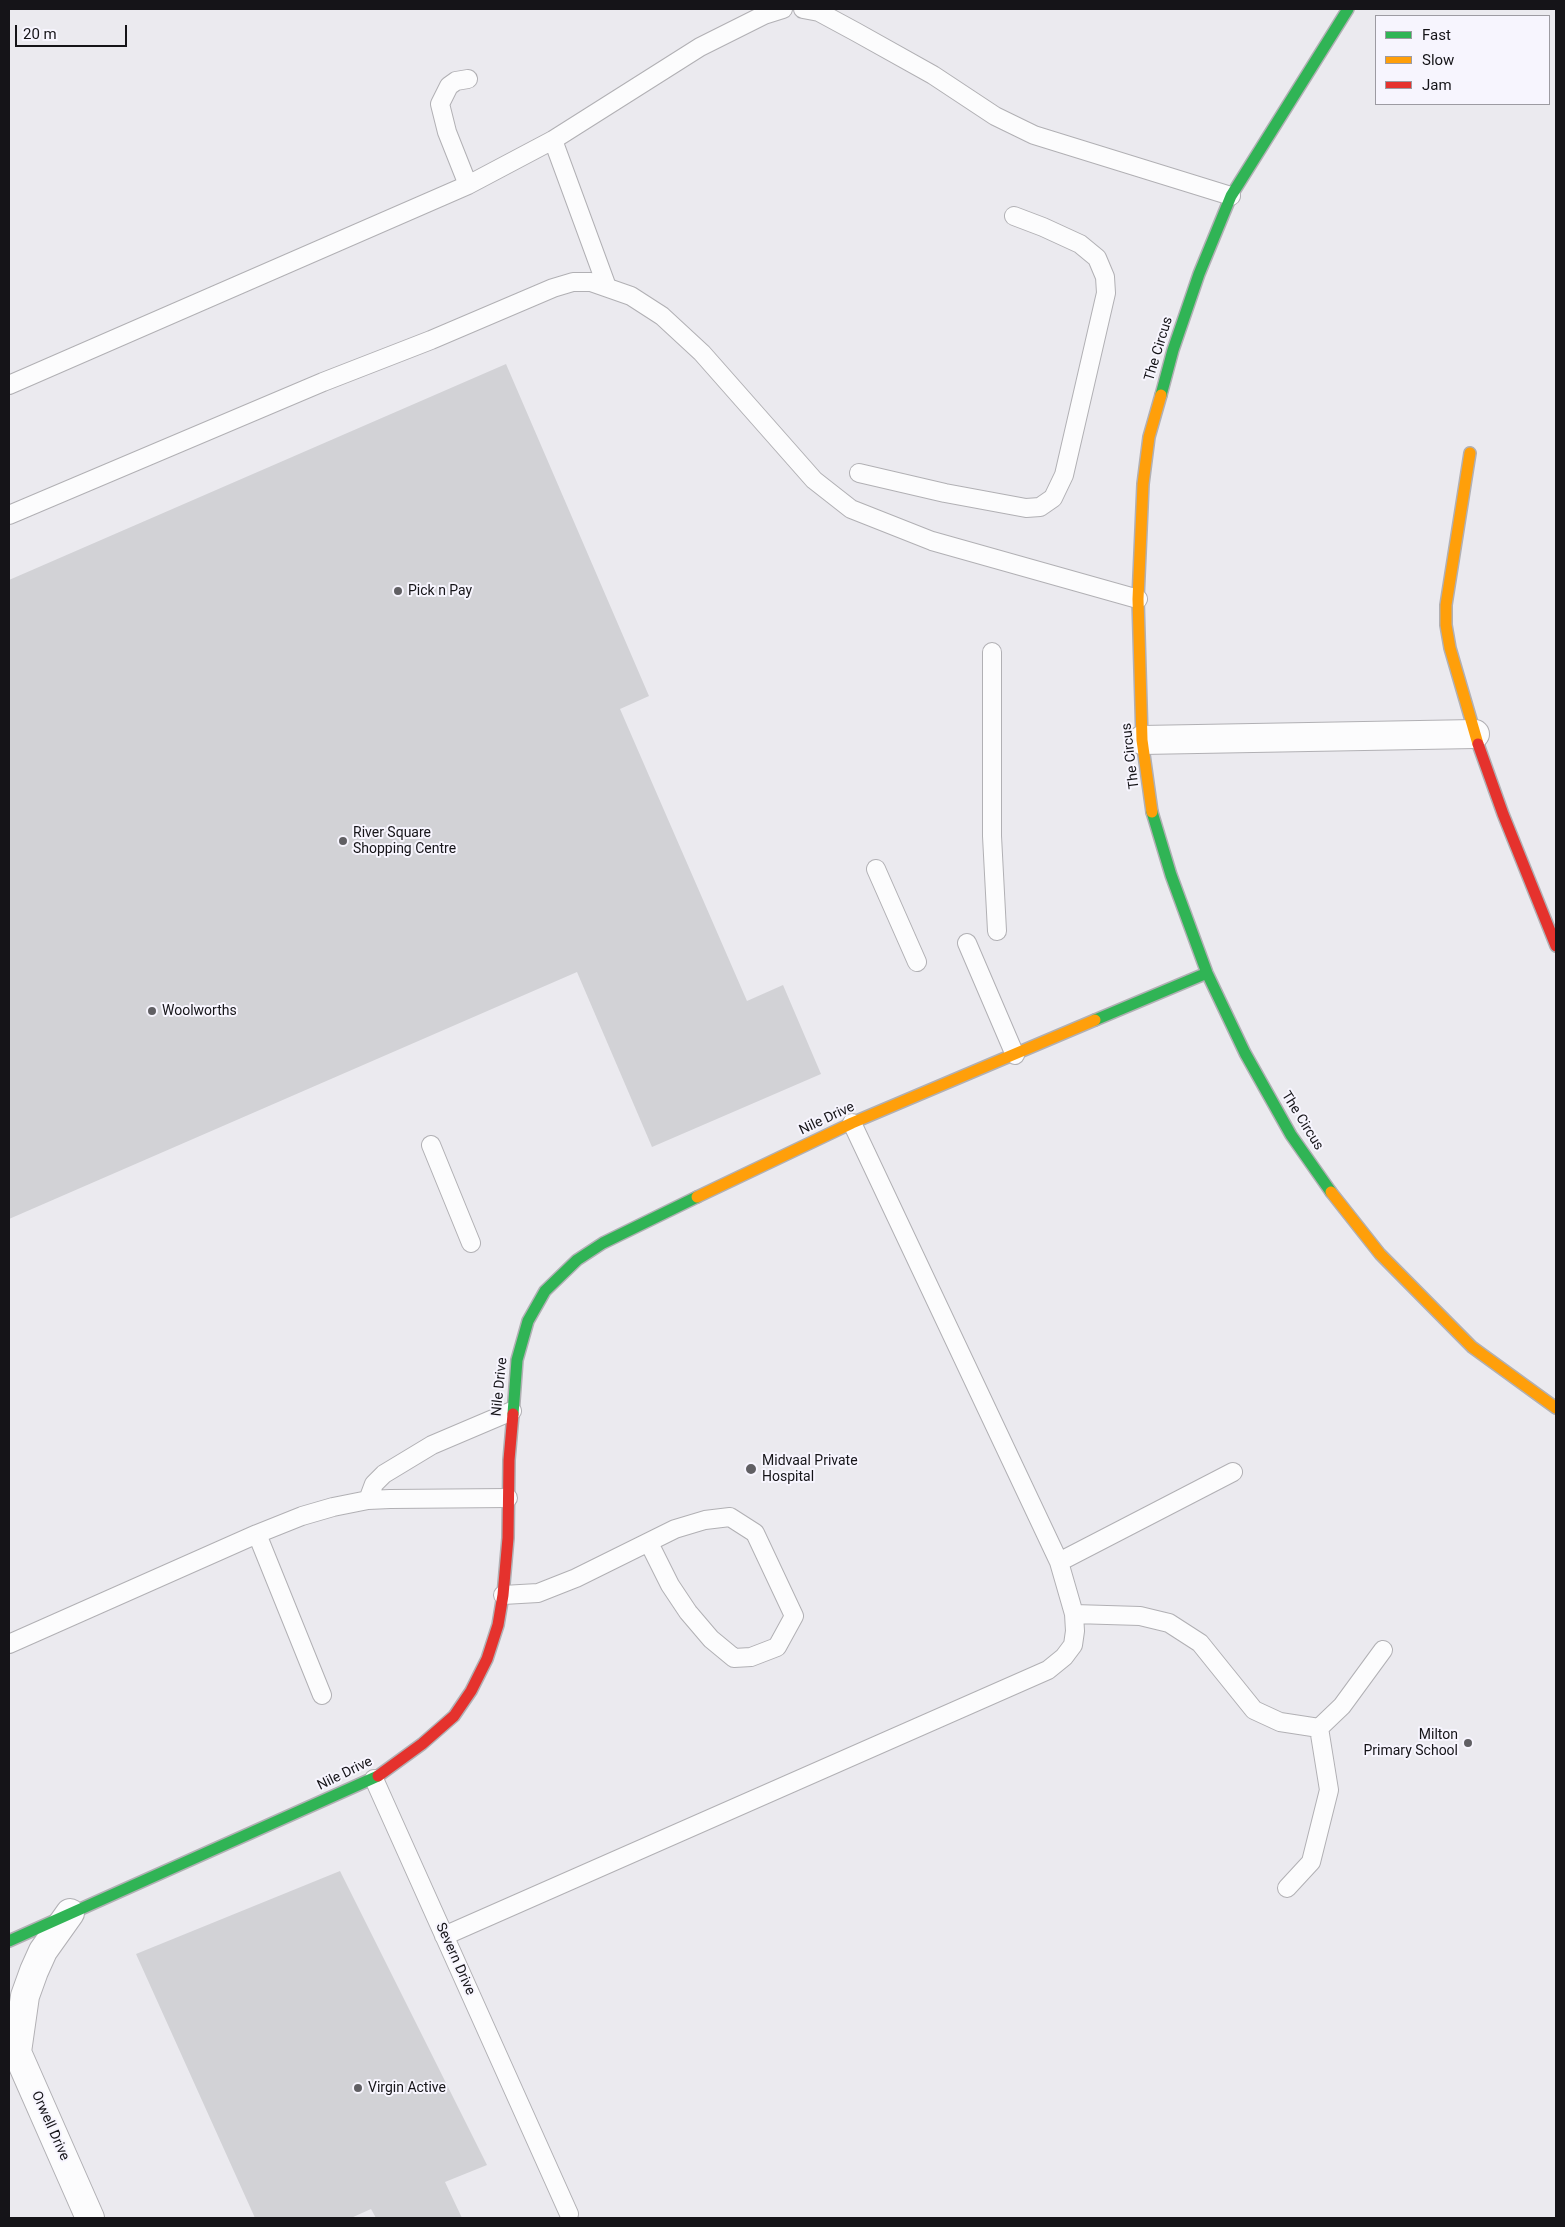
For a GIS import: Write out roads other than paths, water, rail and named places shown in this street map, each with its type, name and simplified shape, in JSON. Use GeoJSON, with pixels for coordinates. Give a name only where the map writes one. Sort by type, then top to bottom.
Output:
{"type":"FeatureCollection","features":[{"type":"Feature","properties":{"kind":"street","name":"The Circus"},"geometry":{"type":"LineString","coordinates":[[1348,9],[1231,196],[1199,274],[1173,350],[1149,437],[1143,484],[1138,599],[1142,740],[1152,812],[1171,875],[1207,973],[1245,1053],[1292,1135],[1334,1196],[1380,1254],[1472,1347],[1556,1408]]}},
{"type":"Feature","properties":{"kind":"street"},"geometry":{"type":"LineString","coordinates":[[1470,453],[1446,606],[1446,625],[1450,648],[1475,734],[1503,814],[1556,946]]}},
{"type":"Feature","properties":{"kind":"street"},"geometry":{"type":"LineString","coordinates":[[1142,740],[1475,734]]}},
{"type":"Feature","properties":{"kind":"street","name":"Nile Drive"},"geometry":{"type":"LineString","coordinates":[[9,1941],[374,1779],[422,1744],[458,1709],[471,1691],[487,1659],[498,1626],[503,1595],[512,1411],[517,1360],[528,1321],[545,1291],[577,1260],[603,1243],[852,1123],[1207,973]]}},
{"type":"Feature","properties":{"kind":"street"},"geometry":{"type":"LineString","coordinates":[[15,2053],[25,1996],[34,1971],[43,1951],[70,1913]]}},
{"type":"Feature","properties":{"kind":"street","name":"Orwell Drive"},"geometry":{"type":"LineString","coordinates":[[15,2053],[90,2218]]}},
{"type":"Feature","properties":{"kind":"lane"},"geometry":{"type":"LineString","coordinates":[[9,386],[468,185],[553,140],[700,48],[764,15],[783,9]]}},
{"type":"Feature","properties":{"kind":"lane"},"geometry":{"type":"LineString","coordinates":[[803,9],[819,12],[856,32],[933,75],[995,116],[1034,135],[1231,196]]}},
{"type":"Feature","properties":{"kind":"lane"},"geometry":{"type":"LineString","coordinates":[[468,79],[456,81],[449,86],[440,104],[447,132],[468,185]]}},
{"type":"Feature","properties":{"kind":"lane"},"geometry":{"type":"LineString","coordinates":[[553,140],[608,287]]}},
{"type":"Feature","properties":{"kind":"lane"},"geometry":{"type":"LineString","coordinates":[[859,473],[945,493],[1026,508],[1040,507],[1053,498],[1064,475],[1106,293],[1105,277],[1097,258],[1080,244],[1044,227],[1014,216]]}},
{"type":"Feature","properties":{"kind":"lane"},"geometry":{"type":"LineString","coordinates":[[9,515],[323,382],[431,340],[553,288],[573,282],[591,282],[630,296],[662,316],[702,354],[814,480],[851,509],[932,542],[1138,599]]}},
{"type":"Feature","properties":{"kind":"lane"},"geometry":{"type":"LineString","coordinates":[[992,652],[992,836],[997,931]]}},
{"type":"Feature","properties":{"kind":"lane"},"geometry":{"type":"LineString","coordinates":[[876,869],[917,962]]}},
{"type":"Feature","properties":{"kind":"lane"},"geometry":{"type":"LineString","coordinates":[[966,943],[1015,1055]]}},
{"type":"Feature","properties":{"kind":"lane"},"geometry":{"type":"LineString","coordinates":[[444,1936],[1048,1670],[1064,1657],[1073,1645],[1075,1631],[1074,1614],[1060,1562],[852,1123]]}},
{"type":"Feature","properties":{"kind":"lane"},"geometry":{"type":"LineString","coordinates":[[431,1144],[471,1243]]}},
{"type":"Feature","properties":{"kind":"lane"},"geometry":{"type":"LineString","coordinates":[[368,1500],[374,1484],[384,1474],[432,1445],[512,1411]]}},
{"type":"Feature","properties":{"kind":"lane"},"geometry":{"type":"LineString","coordinates":[[1060,1562],[1233,1472]]}},
{"type":"Feature","properties":{"kind":"lane"},"geometry":{"type":"LineString","coordinates":[[9,1644],[302,1516],[368,1500],[508,1498]]}},
{"type":"Feature","properties":{"kind":"lane"},"geometry":{"type":"LineString","coordinates":[[503,1595],[538,1593],[576,1578],[675,1529],[705,1520],[730,1517],[755,1533],[794,1616],[777,1647],[752,1657],[734,1658],[710,1639],[688,1612],[670,1585],[650,1543]]}},
{"type":"Feature","properties":{"kind":"lane"},"geometry":{"type":"LineString","coordinates":[[258,1534],[322,1695]]}},
{"type":"Feature","properties":{"kind":"lane"},"geometry":{"type":"LineString","coordinates":[[1074,1614],[1140,1616],[1169,1623],[1200,1643],[1254,1710],[1280,1722],[1319,1728]]}},
{"type":"Feature","properties":{"kind":"lane"},"geometry":{"type":"LineString","coordinates":[[1319,1728],[1342,1706],[1383,1650]]}},
{"type":"Feature","properties":{"kind":"lane"},"geometry":{"type":"LineString","coordinates":[[1287,1888],[1311,1862],[1329,1790],[1319,1728]]}},
{"type":"Feature","properties":{"kind":"lane","name":"Severn Drive"},"geometry":{"type":"LineString","coordinates":[[374,1779],[569,2214]]}},
{"type":"Feature","properties":{"kind":"place","name":"Pick n Pay"},"geometry":{"type":"Point","coordinates":[398,591]}},
{"type":"Feature","properties":{"kind":"place","name":"River Square Shopping Centre"},"geometry":{"type":"Point","coordinates":[343,841]}},
{"type":"Feature","properties":{"kind":"place","name":"Woolworths"},"geometry":{"type":"Point","coordinates":[152,1011]}},
{"type":"Feature","properties":{"kind":"place","name":"Midvaal Private Hospital"},"geometry":{"type":"Point","coordinates":[751,1469]}},
{"type":"Feature","properties":{"kind":"place","name":"Milton Primary School"},"geometry":{"type":"Point","coordinates":[1468,1743]}},
{"type":"Feature","properties":{"kind":"place","name":"Virgin Active"},"geometry":{"type":"Point","coordinates":[358,2088]}}]}
